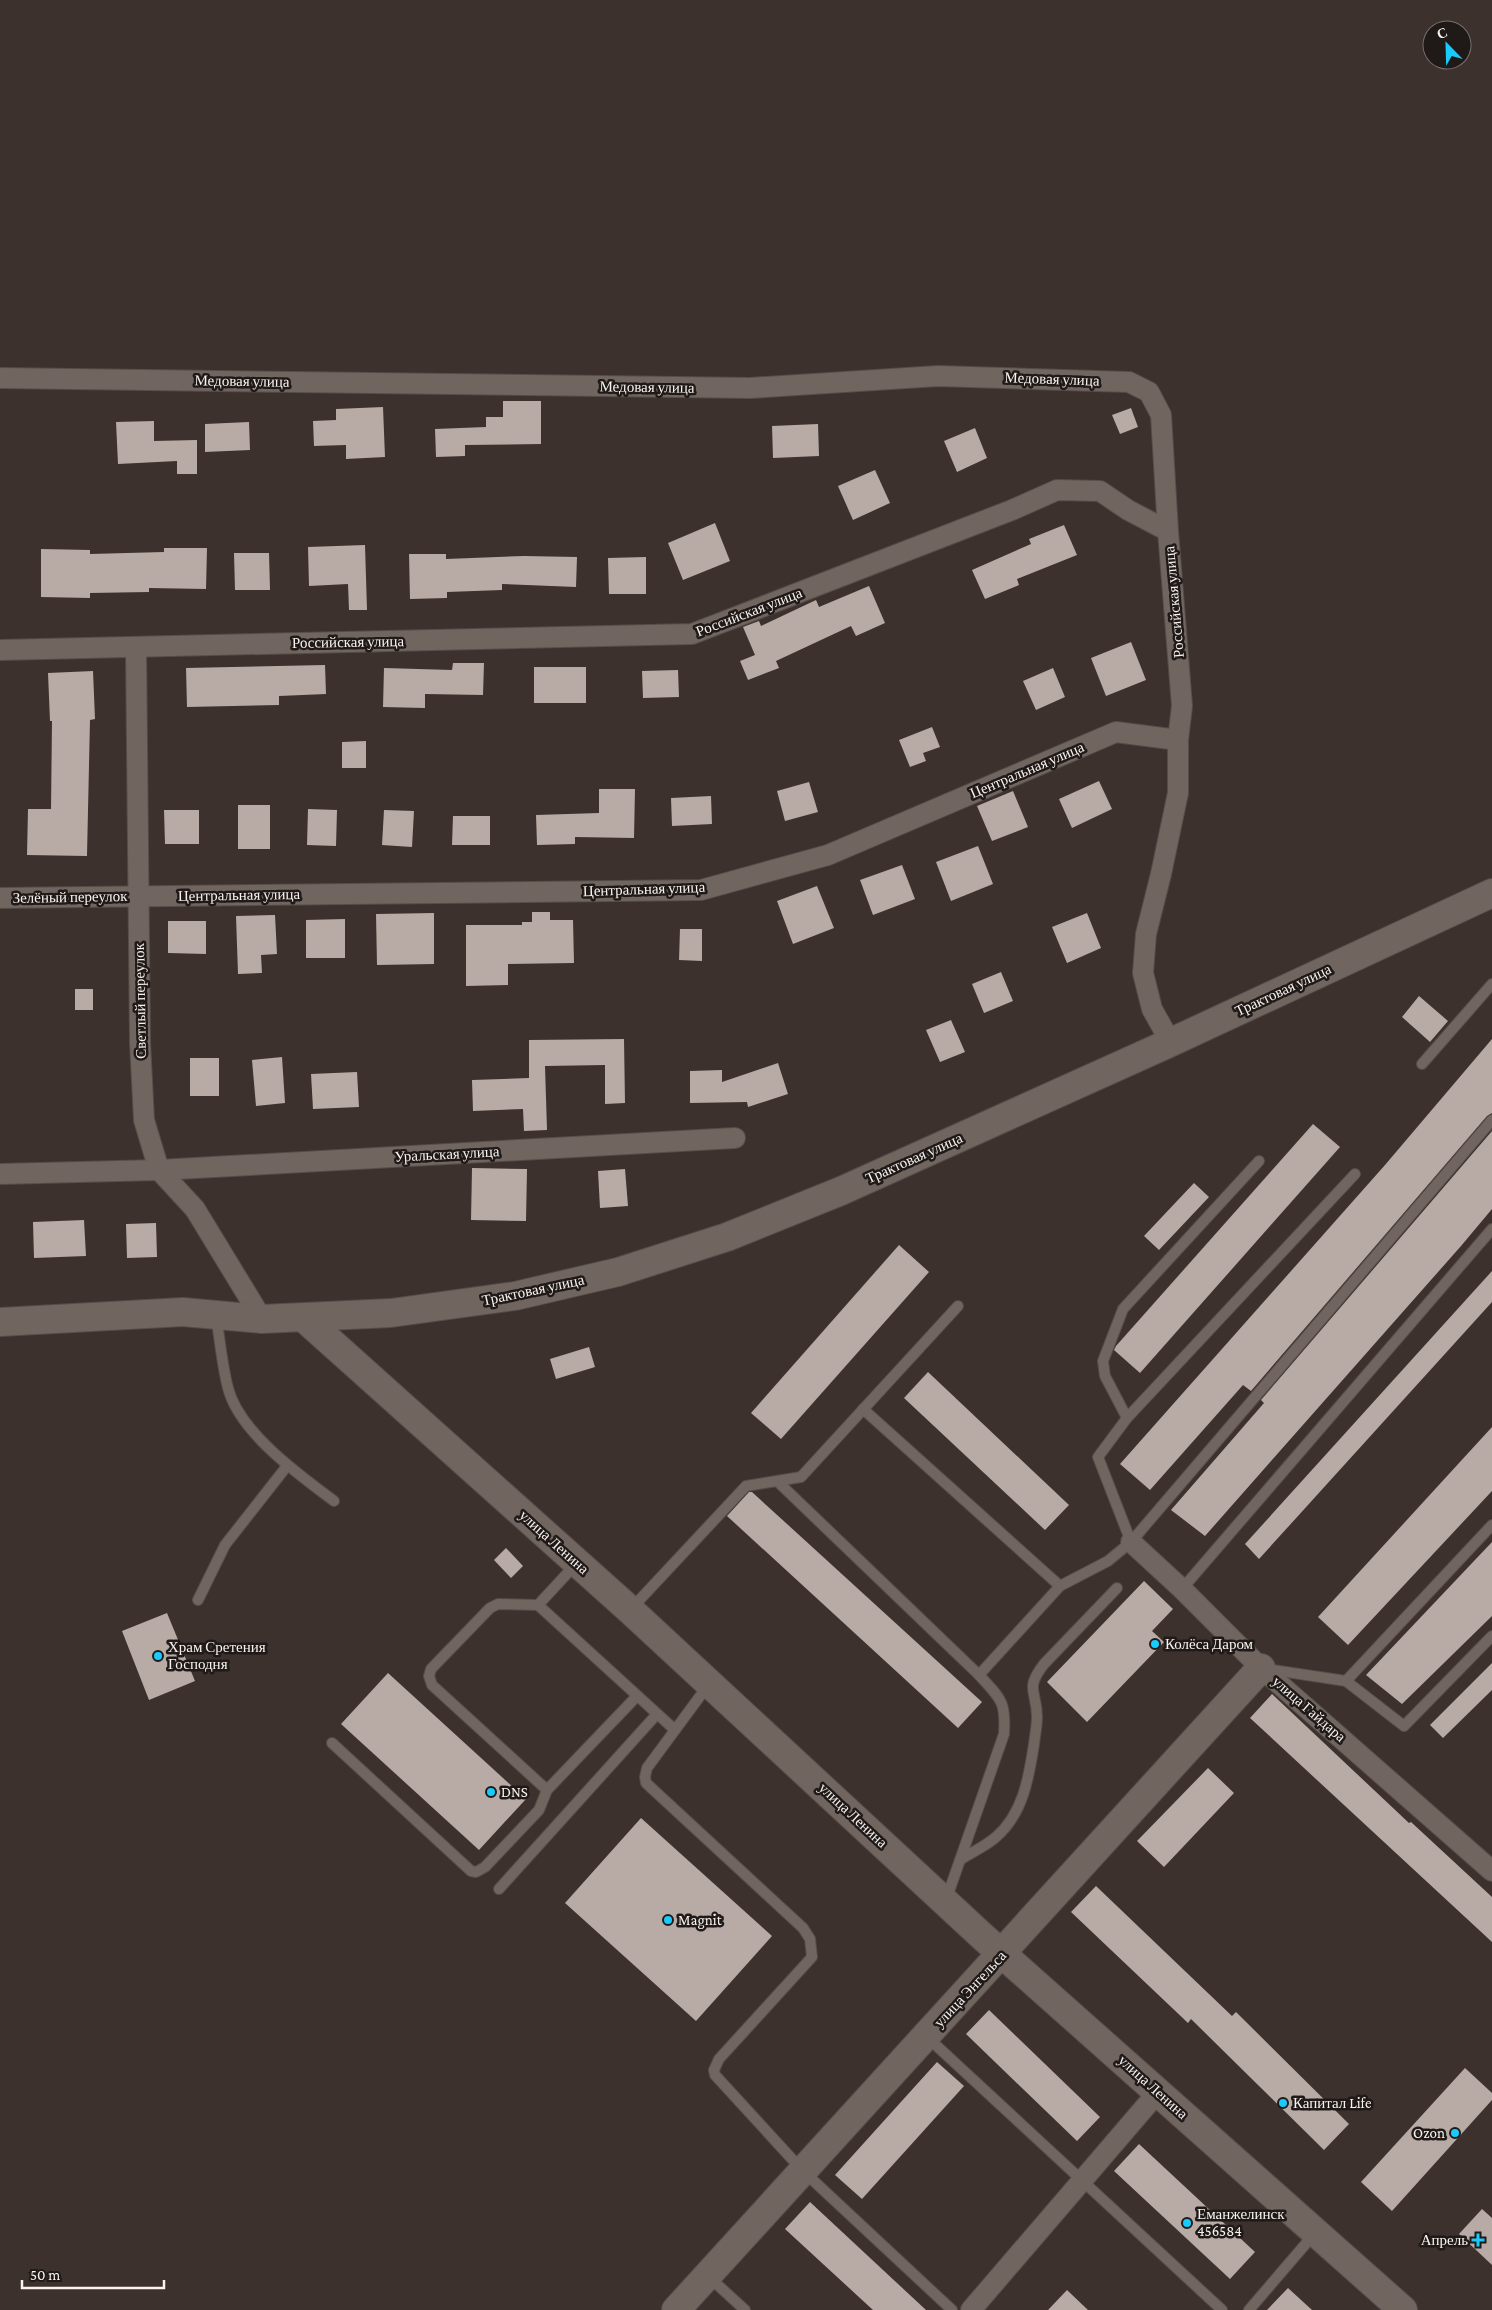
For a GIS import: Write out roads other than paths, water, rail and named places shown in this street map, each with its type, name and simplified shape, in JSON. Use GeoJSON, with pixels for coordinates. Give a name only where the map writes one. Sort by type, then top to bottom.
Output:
{"type":"FeatureCollection","features":[{"type":"Feature","properties":{"kind":"street","name":"Медовая улица"},"geometry":{"type":"LineString","coordinates":[[0,378],[750,388],[938,376],[1129,382],[1149,392],[1161,414],[1168,531]]}},
{"type":"Feature","properties":{"kind":"street","name":"Российская улица"},"geometry":{"type":"LineString","coordinates":[[0,650],[692,634],[1012,510],[1056,490],[1100,491],[1128,510],[1168,531],[1182,706],[1178,740],[1178,793],[1146,934],[1143,972],[1152,1009],[1171,1042]]}},
{"type":"Feature","properties":{"kind":"street","name":"Светлый переулок"},"geometry":{"type":"LineString","coordinates":[[136,647],[140,1042],[144,1120],[159,1170],[195,1209],[262,1319]]}},
{"type":"Feature","properties":{"kind":"street","name":"Центральная улица"},"geometry":{"type":"LineString","coordinates":[[139,896],[701,890],[828,855],[1116,732],[1178,740]]}},
{"type":"Feature","properties":{"kind":"street","name":"Трактовая улица"},"geometry":{"type":"LineString","coordinates":[[0,1322],[184,1312],[262,1319],[391,1313],[514,1296],[636,1266],[727,1236],[832,1194],[1171,1042],[1492,892]]}},
{"type":"Feature","properties":{"kind":"street","name":"Зелёный переулок"},"geometry":{"type":"LineString","coordinates":[[0,898],[139,896]]}},
{"type":"Feature","properties":{"kind":"street","name":"Уральская улица"},"geometry":{"type":"LineString","coordinates":[[0,1174],[159,1170],[735,1138]]}},
{"type":"Feature","properties":{"kind":"street","name":"улица Ленина"},"geometry":{"type":"LineString","coordinates":[[304,1318],[630,1610],[1003,1954],[1403,2310]]}},
{"type":"Feature","properties":{"kind":"street","name":"улица Гайдара"},"geometry":{"type":"LineString","coordinates":[[1131,1542],[1262,1668],[1492,1870]]}},
{"type":"Feature","properties":{"kind":"street","name":"улица Энгельса"},"geometry":{"type":"LineString","coordinates":[[676,2310],[1003,1954],[1262,1668]]}},
{"type":"Feature","properties":{"kind":"street"},"geometry":{"type":"LineString","coordinates":[[971,2310],[1158,2092]]}},
{"type":"Feature","properties":{"kind":"lane"},"geometry":{"type":"LineString","coordinates":[[1422,1064],[1492,984]]}},
{"type":"Feature","properties":{"kind":"lane"},"geometry":{"type":"LineString","coordinates":[[979,1675],[1060,1586],[1108,1561],[1131,1542],[1492,1120]]}},
{"type":"Feature","properties":{"kind":"lane"},"geometry":{"type":"LineString","coordinates":[[1127,1418],[1105,1376],[1103,1360],[1123,1309],[1259,1161]]}},
{"type":"Feature","properties":{"kind":"lane"},"geometry":{"type":"LineString","coordinates":[[1131,1542],[1098,1457],[1127,1418],[1355,1174]]}},
{"type":"Feature","properties":{"kind":"lane"},"geometry":{"type":"LineString","coordinates":[[1182,1589],[1492,1229]]}},
{"type":"Feature","properties":{"kind":"lane"},"geometry":{"type":"LineString","coordinates":[[630,1610],[746,1486],[801,1477],[958,1306]]}},
{"type":"Feature","properties":{"kind":"lane"},"geometry":{"type":"LineString","coordinates":[[216,1314],[228,1389],[239,1415],[287,1466],[334,1501]]}},
{"type":"Feature","properties":{"kind":"lane"},"geometry":{"type":"LineString","coordinates":[[863,1409],[1060,1586]]}},
{"type":"Feature","properties":{"kind":"lane"},"geometry":{"type":"LineString","coordinates":[[198,1600],[225,1545],[287,1466]]}},
{"type":"Feature","properties":{"kind":"lane"},"geometry":{"type":"LineString","coordinates":[[777,1481],[979,1675],[998,1696],[1005,1711],[1004,1734],[946,1901]]}},
{"type":"Feature","properties":{"kind":"lane"},"geometry":{"type":"LineString","coordinates":[[1346,1681],[1492,1525]]}},
{"type":"Feature","properties":{"kind":"lane"},"geometry":{"type":"LineString","coordinates":[[538,1605],[577,1562]]}},
{"type":"Feature","properties":{"kind":"lane"},"geometry":{"type":"LineString","coordinates":[[960,1860],[996,1837],[1012,1818],[1024,1793],[1030,1768],[1037,1718],[1031,1691],[1034,1677],[1044,1664],[1117,1588]]}},
{"type":"Feature","properties":{"kind":"lane"},"geometry":{"type":"LineString","coordinates":[[547,1790],[448,1701],[432,1685],[429,1676],[431,1669],[490,1608],[498,1604],[538,1605],[675,1730]]}},
{"type":"Feature","properties":{"kind":"lane"},"geometry":{"type":"LineString","coordinates":[[1262,1668],[1346,1681],[1404,1726],[1492,1636]]}},
{"type":"Feature","properties":{"kind":"lane"},"geometry":{"type":"LineString","coordinates":[[710,1683],[647,1768],[646,1783],[803,1928],[810,1939],[812,1957],[719,2059],[714,2075],[803,2171],[952,2310]]}},
{"type":"Feature","properties":{"kind":"lane"},"geometry":{"type":"LineString","coordinates":[[332,1743],[471,1871],[476,1872],[485,1866],[539,1810],[547,1790],[637,1696]]}},
{"type":"Feature","properties":{"kind":"lane"},"geometry":{"type":"LineString","coordinates":[[499,1889],[657,1714]]}},
{"type":"Feature","properties":{"kind":"lane"},"geometry":{"type":"LineString","coordinates":[[926,2036],[1222,2310]]}},
{"type":"Feature","properties":{"kind":"lane"},"geometry":{"type":"LineString","coordinates":[[1249,2310],[1316,2232]]}},
{"type":"Feature","properties":{"kind":"lane"},"geometry":{"type":"LineString","coordinates":[[708,2276],[745,2310]]}},
{"type":"Feature","properties":{"kind":"place","name":"Колёса Даром"},"geometry":{"type":"Point","coordinates":[1155,1644]}},
{"type":"Feature","properties":{"kind":"place","name":"Храм Сретения Господня"},"geometry":{"type":"Point","coordinates":[158,1656]}},
{"type":"Feature","properties":{"kind":"place","name":"DNS"},"geometry":{"type":"Point","coordinates":[491,1792]}},
{"type":"Feature","properties":{"kind":"place","name":"Magnit"},"geometry":{"type":"Point","coordinates":[668,1920]}},
{"type":"Feature","properties":{"kind":"place","name":"Капитал Life"},"geometry":{"type":"Point","coordinates":[1283,2103]}},
{"type":"Feature","properties":{"kind":"place","name":"Ozon"},"geometry":{"type":"Point","coordinates":[1455,2133]}},
{"type":"Feature","properties":{"kind":"place","name":"Еманжелинск 456584"},"geometry":{"type":"Point","coordinates":[1187,2223]}},
{"type":"Feature","properties":{"kind":"place","name":"Апрель"},"geometry":{"type":"Point","coordinates":[1478,2240]}}]}
